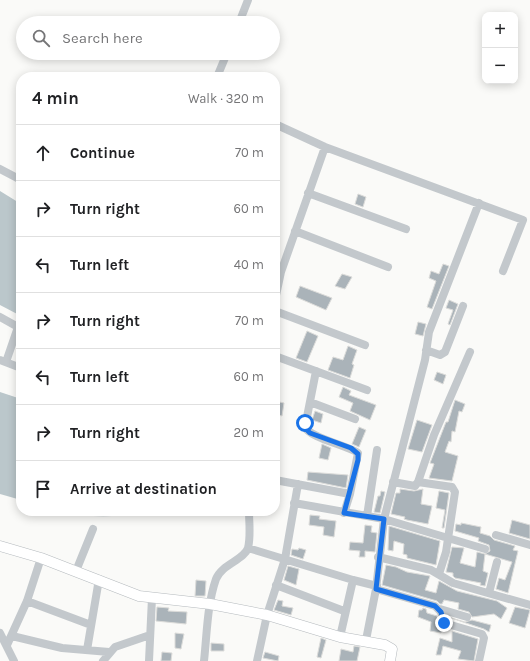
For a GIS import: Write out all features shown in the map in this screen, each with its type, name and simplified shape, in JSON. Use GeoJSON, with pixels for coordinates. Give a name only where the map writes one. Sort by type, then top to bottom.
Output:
{"type":"FeatureCollection","features":[{"type":"Feature","properties":{"kind":"main road"},"geometry":{"type":"LineString","coordinates":[[0,546],[41,558],[99,579],[139,596],[210,604],[267,615],[340,637],[366,640],[385,645],[392,649],[390,661]]}},
{"type":"Feature","properties":{"kind":"street"},"geometry":{"type":"LineString","coordinates":[[242,16],[248,0]]}},
{"type":"Feature","properties":{"kind":"street"},"geometry":{"type":"LineString","coordinates":[[219,72],[224,60]]}},
{"type":"Feature","properties":{"kind":"street"},"geometry":{"type":"LineString","coordinates":[[280,126],[324,148],[523,220],[502,271]]}},
{"type":"Feature","properties":{"kind":"street"},"geometry":{"type":"LineString","coordinates":[[280,266],[324,148]]}},
{"type":"Feature","properties":{"kind":"street"},"geometry":{"type":"LineString","coordinates":[[0,170],[16,178]]}},
{"type":"Feature","properties":{"kind":"street"},"geometry":{"type":"LineString","coordinates":[[308,193],[406,229]]}},
{"type":"Feature","properties":{"kind":"street"},"geometry":{"type":"LineString","coordinates":[[366,640],[377,587],[378,557],[384,519],[425,360],[432,322],[479,203]]}},
{"type":"Feature","properties":{"kind":"street"},"geometry":{"type":"LineString","coordinates":[[294,231],[388,267]]}},
{"type":"Feature","properties":{"kind":"street"},"geometry":{"type":"LineString","coordinates":[[426,350],[440,354],[445,352],[463,306]]}},
{"type":"Feature","properties":{"kind":"street"},"geometry":{"type":"LineString","coordinates":[[280,313],[365,345]]}},
{"type":"Feature","properties":{"kind":"street"},"geometry":{"type":"LineString","coordinates":[[0,317],[16,326]]}},
{"type":"Feature","properties":{"kind":"street"},"geometry":{"type":"LineString","coordinates":[[16,332],[3,361],[16,366]]}},
{"type":"Feature","properties":{"kind":"street"},"geometry":{"type":"LineString","coordinates":[[393,482],[415,486],[418,482],[434,435],[470,352]]}},
{"type":"Feature","properties":{"kind":"street"},"geometry":{"type":"LineString","coordinates":[[280,358],[367,390]]}},
{"type":"Feature","properties":{"kind":"street"},"geometry":{"type":"LineString","coordinates":[[316,371],[305,423],[307,430],[310,433],[351,448],[358,454],[350,494],[344,513]]}},
{"type":"Feature","properties":{"kind":"street"},"geometry":{"type":"LineString","coordinates":[[310,402],[355,419]]}},
{"type":"Feature","properties":{"kind":"street"},"geometry":{"type":"LineString","coordinates":[[367,516],[378,450]]}},
{"type":"Feature","properties":{"kind":"street"},"geometry":{"type":"LineString","coordinates":[[280,481],[350,494]]}},
{"type":"Feature","properties":{"kind":"street"},"geometry":{"type":"LineString","coordinates":[[418,482],[452,487],[456,496],[447,537],[446,552],[439,574]]}},
{"type":"Feature","properties":{"kind":"street"},"geometry":{"type":"LineString","coordinates":[[258,661],[267,615],[285,559],[298,484]]}},
{"type":"Feature","properties":{"kind":"street"},"geometry":{"type":"LineString","coordinates":[[294,503],[384,519],[485,549]]}},
{"type":"Feature","properties":{"kind":"street"},"geometry":{"type":"LineString","coordinates":[[204,661],[210,604],[217,579],[221,572],[246,552],[248,548],[249,516]]}},
{"type":"Feature","properties":{"kind":"street"},"geometry":{"type":"LineString","coordinates":[[76,571],[93,529]]}},
{"type":"Feature","properties":{"kind":"street"},"geometry":{"type":"LineString","coordinates":[[496,534],[530,545]]}},
{"type":"Feature","properties":{"kind":"street"},"geometry":{"type":"LineString","coordinates":[[248,548],[377,587],[467,617]]}},
{"type":"Feature","properties":{"kind":"street"},"geometry":{"type":"LineString","coordinates":[[378,557],[431,570],[453,583],[530,605]]}},
{"type":"Feature","properties":{"kind":"street"},"geometry":{"type":"LineString","coordinates":[[7,645],[27,601],[41,558]]}},
{"type":"Feature","properties":{"kind":"street"},"geometry":{"type":"LineString","coordinates":[[489,593],[497,562]]}},
{"type":"Feature","properties":{"kind":"street"},"geometry":{"type":"LineString","coordinates":[[87,650],[99,579]]}},
{"type":"Feature","properties":{"kind":"street"},"geometry":{"type":"LineString","coordinates":[[340,637],[344,611],[352,580]]}},
{"type":"Feature","properties":{"kind":"street"},"geometry":{"type":"LineString","coordinates":[[276,585],[344,611]]}},
{"type":"Feature","properties":{"kind":"street"},"geometry":{"type":"LineString","coordinates":[[149,661],[152,598]]}},
{"type":"Feature","properties":{"kind":"street"},"geometry":{"type":"LineString","coordinates":[[27,601],[91,625]]}},
{"type":"Feature","properties":{"kind":"street"},"geometry":{"type":"LineString","coordinates":[[440,609],[444,623],[483,635],[484,638],[479,661]]}},
{"type":"Feature","properties":{"kind":"street"},"geometry":{"type":"LineString","coordinates":[[0,632],[14,661]]}},
{"type":"Feature","properties":{"kind":"street"},"geometry":{"type":"LineString","coordinates":[[12,636],[62,648],[109,652]]}},
{"type":"Feature","properties":{"kind":"street"},"geometry":{"type":"LineString","coordinates":[[103,661],[109,652],[115,647],[150,636]]}},
{"type":"Feature","properties":{"kind":"shaded area"},"geometry":{"type":"Polygon","coordinates":[[[0,191],[16,201],[16,313],[0,305],[0,191]]]}},
{"type":"Feature","properties":{"kind":"shaded area"},"geometry":{"type":"Polygon","coordinates":[[[0,392],[16,397],[16,499],[0,494],[0,392]]]}},
{"type":"Feature","properties":{"kind":"building"},"geometry":{"type":"Polygon","coordinates":[[[358,194],[366,197],[363,207],[355,204],[358,194]]]}},
{"type":"Feature","properties":{"kind":"building"},"geometry":{"type":"Polygon","coordinates":[[[443,264],[449,266],[432,309],[427,307],[436,281],[429,278],[431,271],[439,274],[443,264]]]}},
{"type":"Feature","properties":{"kind":"building"},"geometry":{"type":"Polygon","coordinates":[[[342,274],[352,277],[345,289],[335,286],[342,274]]]}},
{"type":"Feature","properties":{"kind":"building"},"geometry":{"type":"Polygon","coordinates":[[[300,286],[332,298],[326,310],[296,297],[300,286]]]}},
{"type":"Feature","properties":{"kind":"building"},"geometry":{"type":"Polygon","coordinates":[[[449,300],[458,304],[450,325],[448,324],[453,310],[446,308],[449,300]]]}},
{"type":"Feature","properties":{"kind":"building"},"geometry":{"type":"Polygon","coordinates":[[[418,322],[426,324],[423,336],[415,334],[418,322]]]}},
{"type":"Feature","properties":{"kind":"building"},"geometry":{"type":"Polygon","coordinates":[[[307,331],[318,336],[307,362],[296,358],[307,331]]]}},
{"type":"Feature","properties":{"kind":"building"},"geometry":{"type":"Polygon","coordinates":[[[348,346],[357,350],[352,364],[354,365],[350,378],[328,370],[333,357],[343,360],[348,346]]]}},
{"type":"Feature","properties":{"kind":"building"},"geometry":{"type":"Polygon","coordinates":[[[437,372],[446,375],[443,384],[434,380],[437,372]]]}},
{"type":"Feature","properties":{"kind":"building"},"geometry":{"type":"Polygon","coordinates":[[[343,387],[351,391],[349,395],[376,405],[370,420],[350,411],[353,403],[339,397],[343,387]]]}},
{"type":"Feature","properties":{"kind":"building"},"geometry":{"type":"Polygon","coordinates":[[[455,400],[465,404],[462,412],[459,411],[455,432],[452,431],[451,442],[449,441],[445,452],[458,456],[452,481],[429,478],[434,464],[430,463],[446,422],[448,422],[455,400]]]}},
{"type":"Feature","properties":{"kind":"building"},"geometry":{"type":"Polygon","coordinates":[[[280,402],[284,403],[282,416],[280,415],[280,402]]]}},
{"type":"Feature","properties":{"kind":"building"},"geometry":{"type":"Polygon","coordinates":[[[315,411],[323,414],[321,423],[312,420],[315,411]]]}},
{"type":"Feature","properties":{"kind":"building"},"geometry":{"type":"Polygon","coordinates":[[[417,420],[432,425],[422,452],[408,449],[417,420]]]}},
{"type":"Feature","properties":{"kind":"building"},"geometry":{"type":"Polygon","coordinates":[[[359,427],[366,430],[359,447],[352,444],[359,427]]]}},
{"type":"Feature","properties":{"kind":"building"},"geometry":{"type":"Polygon","coordinates":[[[322,444],[331,448],[328,460],[319,458],[322,444]]]}},
{"type":"Feature","properties":{"kind":"building"},"geometry":{"type":"Polygon","coordinates":[[[308,472],[348,475],[346,488],[307,480],[308,472]]]}},
{"type":"Feature","properties":{"kind":"building"},"geometry":{"type":"Polygon","coordinates":[[[400,489],[414,491],[423,489],[421,504],[432,506],[428,524],[407,520],[404,519],[405,517],[391,514],[396,493],[400,493],[400,489]]]}},
{"type":"Feature","properties":{"kind":"building"},"geometry":{"type":"Polygon","coordinates":[[[381,491],[385,492],[380,513],[374,512],[378,496],[380,496],[381,491]]]}},
{"type":"Feature","properties":{"kind":"building"},"geometry":{"type":"Polygon","coordinates":[[[439,491],[449,493],[444,528],[442,528],[445,510],[436,508],[439,491]]]}},
{"type":"Feature","properties":{"kind":"building"},"geometry":{"type":"Polygon","coordinates":[[[310,515],[320,516],[319,519],[336,521],[334,537],[323,535],[324,527],[309,525],[310,515]]]}},
{"type":"Feature","properties":{"kind":"building"},"geometry":{"type":"Polygon","coordinates":[[[512,520],[530,525],[530,539],[509,533],[512,520]]]}},
{"type":"Feature","properties":{"kind":"building"},"geometry":{"type":"Polygon","coordinates":[[[461,523],[481,527],[480,533],[490,536],[494,540],[515,546],[513,550],[518,551],[508,593],[496,589],[499,578],[505,580],[512,562],[485,554],[490,551],[489,545],[478,541],[479,538],[455,531],[456,524],[461,525],[461,523]]]}},
{"type":"Feature","properties":{"kind":"building"},"geometry":{"type":"Polygon","coordinates":[[[365,525],[372,526],[371,532],[377,533],[375,552],[365,551],[365,557],[359,557],[360,551],[349,550],[350,542],[363,543],[365,525]]]}},
{"type":"Feature","properties":{"kind":"building"},"geometry":{"type":"Polygon","coordinates":[[[389,526],[440,541],[436,565],[407,558],[407,555],[403,554],[404,544],[394,541],[393,551],[388,550],[389,526]]]}},
{"type":"Feature","properties":{"kind":"building"},"geometry":{"type":"Polygon","coordinates":[[[452,547],[464,548],[460,563],[475,567],[477,552],[485,554],[483,571],[488,573],[485,586],[480,585],[481,583],[455,578],[453,573],[446,572],[452,547]]]}},
{"type":"Feature","properties":{"kind":"building"},"geometry":{"type":"Polygon","coordinates":[[[299,548],[306,550],[303,559],[291,555],[292,549],[298,550],[299,548]]]}},
{"type":"Feature","properties":{"kind":"building"},"geometry":{"type":"Polygon","coordinates":[[[386,565],[396,567],[407,572],[430,576],[425,590],[436,593],[439,581],[457,591],[497,601],[507,608],[501,619],[494,614],[472,617],[469,612],[458,609],[459,603],[444,600],[442,604],[440,604],[437,601],[382,585],[386,565]]]}},
{"type":"Feature","properties":{"kind":"building"},"geometry":{"type":"Polygon","coordinates":[[[288,566],[299,569],[296,585],[284,580],[288,566]]]}},
{"type":"Feature","properties":{"kind":"building"},"geometry":{"type":"Polygon","coordinates":[[[196,580],[206,581],[205,596],[195,596],[196,580]]]}},
{"type":"Feature","properties":{"kind":"building"},"geometry":{"type":"Polygon","coordinates":[[[278,600],[283,601],[282,606],[293,608],[291,615],[274,610],[278,600]]]}},
{"type":"Feature","properties":{"kind":"building"},"geometry":{"type":"Polygon","coordinates":[[[157,607],[169,608],[168,611],[187,612],[186,624],[156,621],[157,607]]]}},
{"type":"Feature","properties":{"kind":"building"},"geometry":{"type":"Polygon","coordinates":[[[515,607],[530,610],[525,628],[509,623],[515,607]]]}},
{"type":"Feature","properties":{"kind":"building"},"geometry":{"type":"Polygon","coordinates":[[[423,608],[426,609],[427,613],[437,616],[439,625],[442,628],[441,633],[430,631],[431,622],[418,617],[419,610],[422,610],[423,608]]]}},
{"type":"Feature","properties":{"kind":"building"},"geometry":{"type":"Polygon","coordinates":[[[448,617],[465,622],[472,620],[491,625],[489,632],[448,617]]]}},
{"type":"Feature","properties":{"kind":"building"},"geometry":{"type":"Polygon","coordinates":[[[452,631],[478,639],[474,661],[458,659],[461,651],[443,646],[441,655],[436,655],[440,638],[452,642],[452,631]]]}},
{"type":"Feature","properties":{"kind":"building"},"geometry":{"type":"Polygon","coordinates":[[[175,633],[184,634],[181,649],[175,648],[175,633]]]}},
{"type":"Feature","properties":{"kind":"building"},"geometry":{"type":"Polygon","coordinates":[[[321,638],[326,640],[321,658],[317,657],[321,638]]]}},
{"type":"Feature","properties":{"kind":"building"},"geometry":{"type":"Polygon","coordinates":[[[211,643],[224,644],[224,651],[211,651],[211,643]]]}},
{"type":"Feature","properties":{"kind":"building"},"geometry":{"type":"Polygon","coordinates":[[[354,646],[360,647],[357,661],[339,661],[341,649],[353,652],[354,646]]]}},
{"type":"Feature","properties":{"kind":"building"},"geometry":{"type":"Polygon","coordinates":[[[162,652],[172,653],[171,661],[161,661],[162,652]]]}},
{"type":"Feature","properties":{"kind":"building"},"geometry":{"type":"Polygon","coordinates":[[[265,652],[279,656],[278,661],[263,658],[265,652]]]}},
{"type":"Feature","properties":{"kind":"route"},"geometry":{"type":"LineString","coordinates":[[305,423],[305,427],[310,433],[351,448],[358,454],[350,494],[344,513],[384,519],[380,539],[376,589],[412,598],[435,606],[440,609],[442,614],[442,622],[444,623]]}}]}
